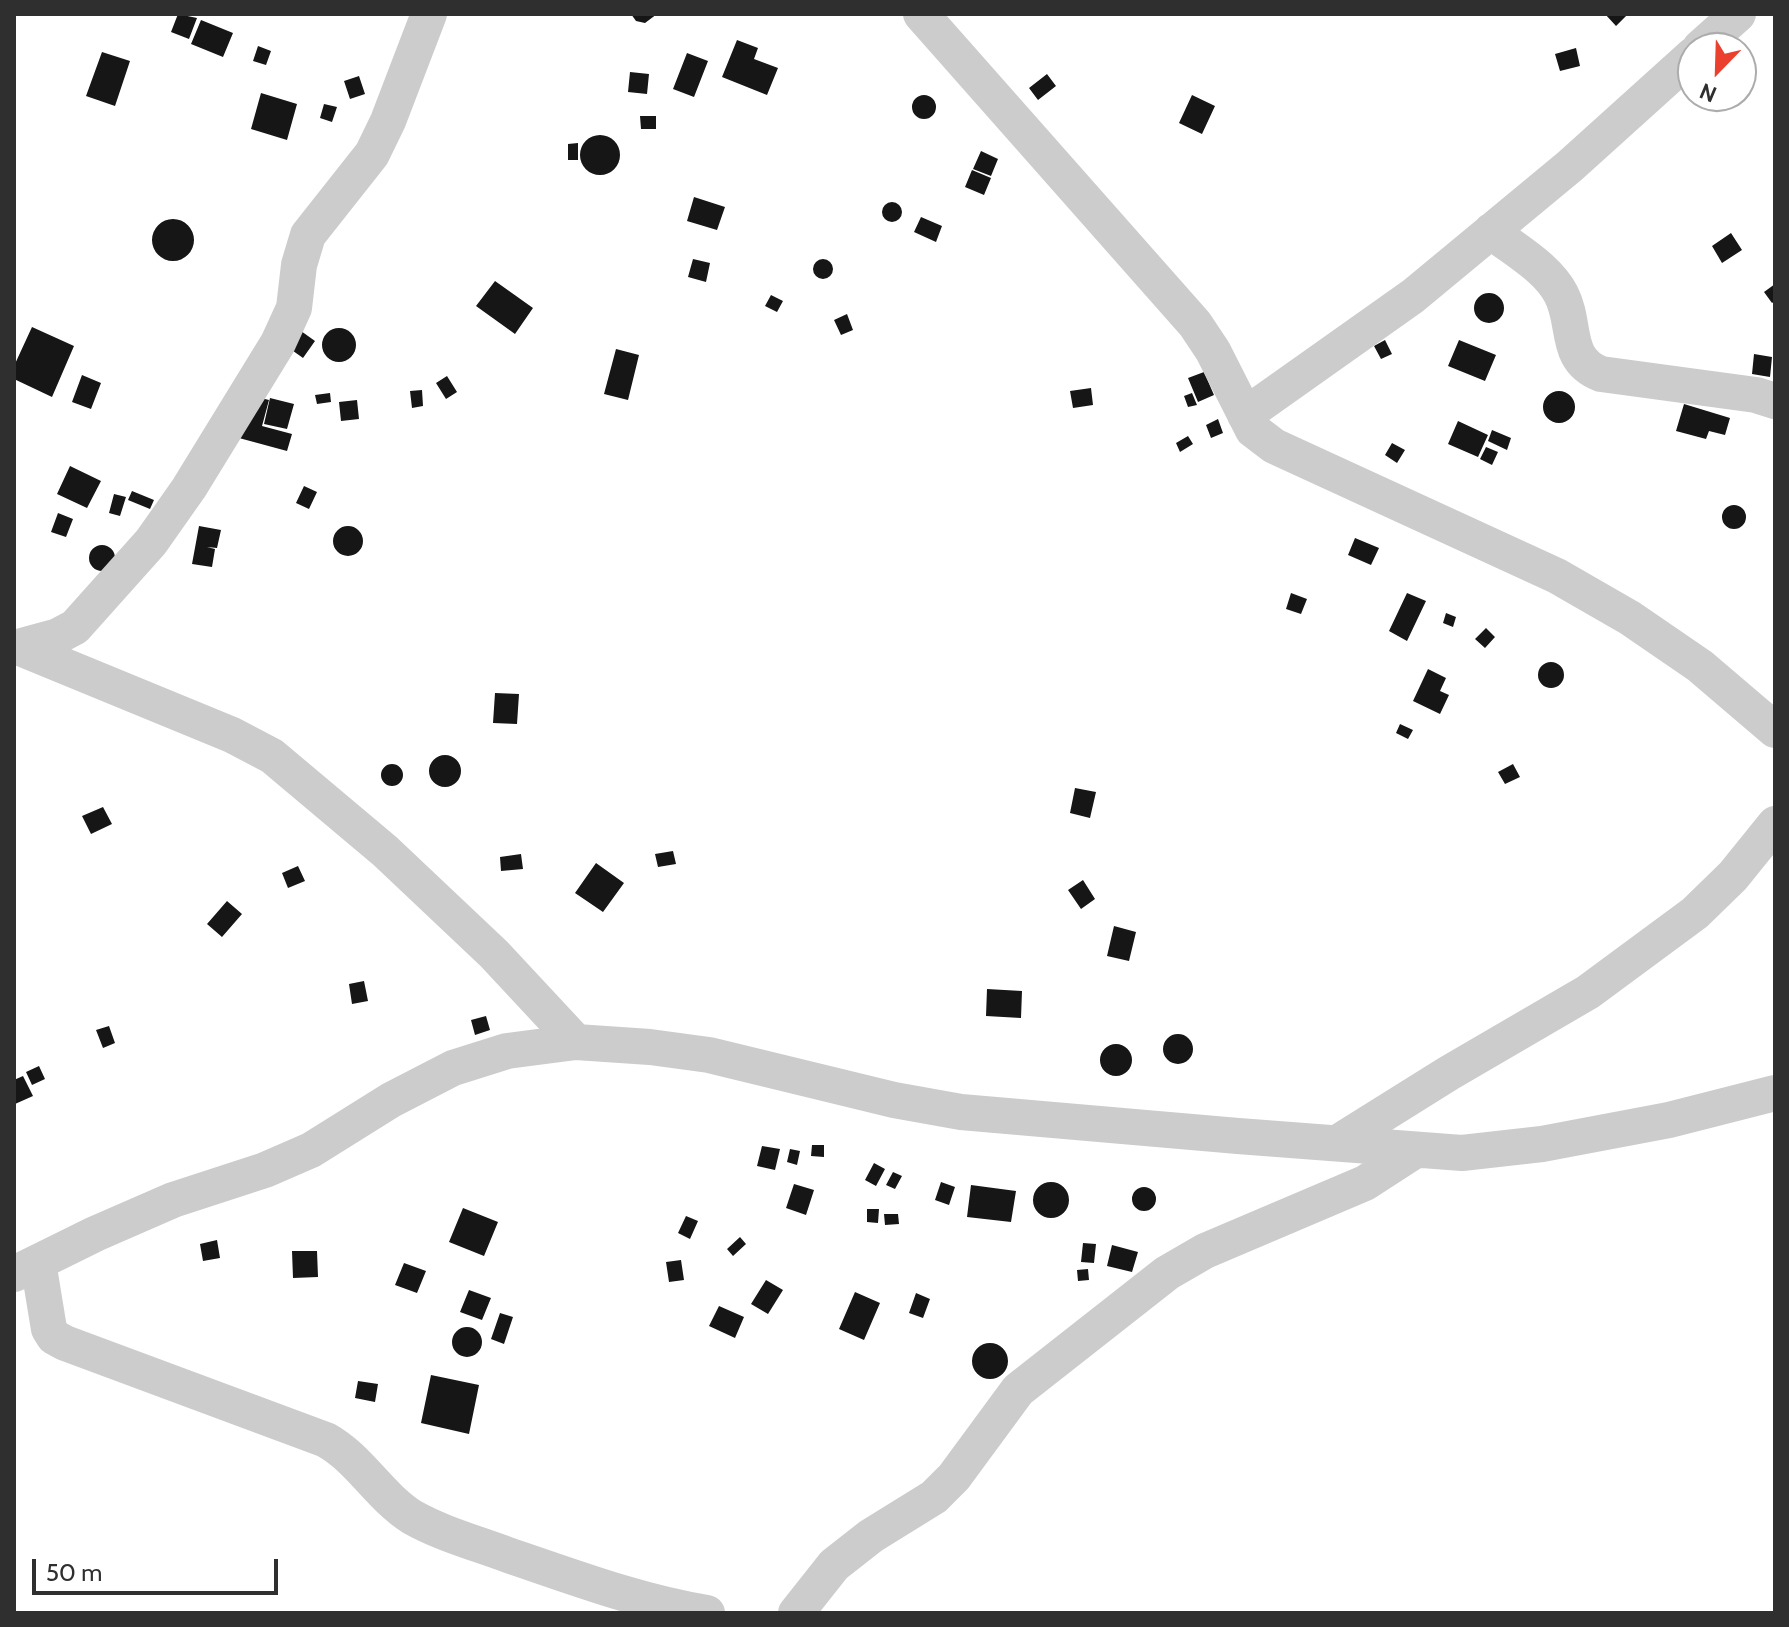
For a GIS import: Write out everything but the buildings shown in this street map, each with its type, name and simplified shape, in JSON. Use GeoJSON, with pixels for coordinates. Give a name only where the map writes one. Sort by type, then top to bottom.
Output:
{"type":"FeatureCollection","features":[{"type":"Feature","properties":{"kind":"street"},"geometry":{"type":"LineString","coordinates":[[16,648],[58,636],[75,627],[151,542],[189,488],[278,343],[294,308],[299,265],[308,235],[372,154],[429,14]]}},
{"type":"Feature","properties":{"kind":"street"},"geometry":{"type":"LineString","coordinates":[[921,14],[1195,324],[1213,351],[1253,430],[1274,446],[1557,576],[1630,618],[1700,666],[1775,730]]}},
{"type":"Feature","properties":{"kind":"street"},"geometry":{"type":"LineString","coordinates":[[1718,32],[1738,14]]}},
{"type":"Feature","properties":{"kind":"street"},"geometry":{"type":"LineString","coordinates":[[1245,415],[1413,296],[1570,166],[1677,69]]}},
{"type":"Feature","properties":{"kind":"street"},"geometry":{"type":"LineString","coordinates":[[1491,231],[1550,277],[1562,296],[1577,356],[1589,369],[1601,374],[1756,395],[1775,401]]}},
{"type":"Feature","properties":{"kind":"street"},"geometry":{"type":"LineString","coordinates":[[16,648],[232,735],[272,756],[385,851],[494,954],[576,1042]]}},
{"type":"Feature","properties":{"kind":"street"},"geometry":{"type":"LineString","coordinates":[[1337,1143],[1588,992],[1695,913],[1733,876],[1775,824]]}},
{"type":"Feature","properties":{"kind":"street"},"geometry":{"type":"LineString","coordinates":[[707,1613],[600,1587],[440,1531],[390,1500],[341,1448],[326,1440],[65,1343],[54,1337],[49,1329],[26,1268],[173,1200],[265,1170],[311,1150],[391,1100],[453,1068],[507,1051],[576,1042],[709,1055],[894,1100],[961,1112],[1462,1153],[1542,1144],[1669,1120],[1775,1093]]}},
{"type":"Feature","properties":{"kind":"street"},"geometry":{"type":"LineString","coordinates":[[796,1613],[834,1565],[871,1536],[934,1497],[954,1477],[1018,1390],[1167,1273],[1205,1251],[1365,1183],[1416,1150]]}}]}
